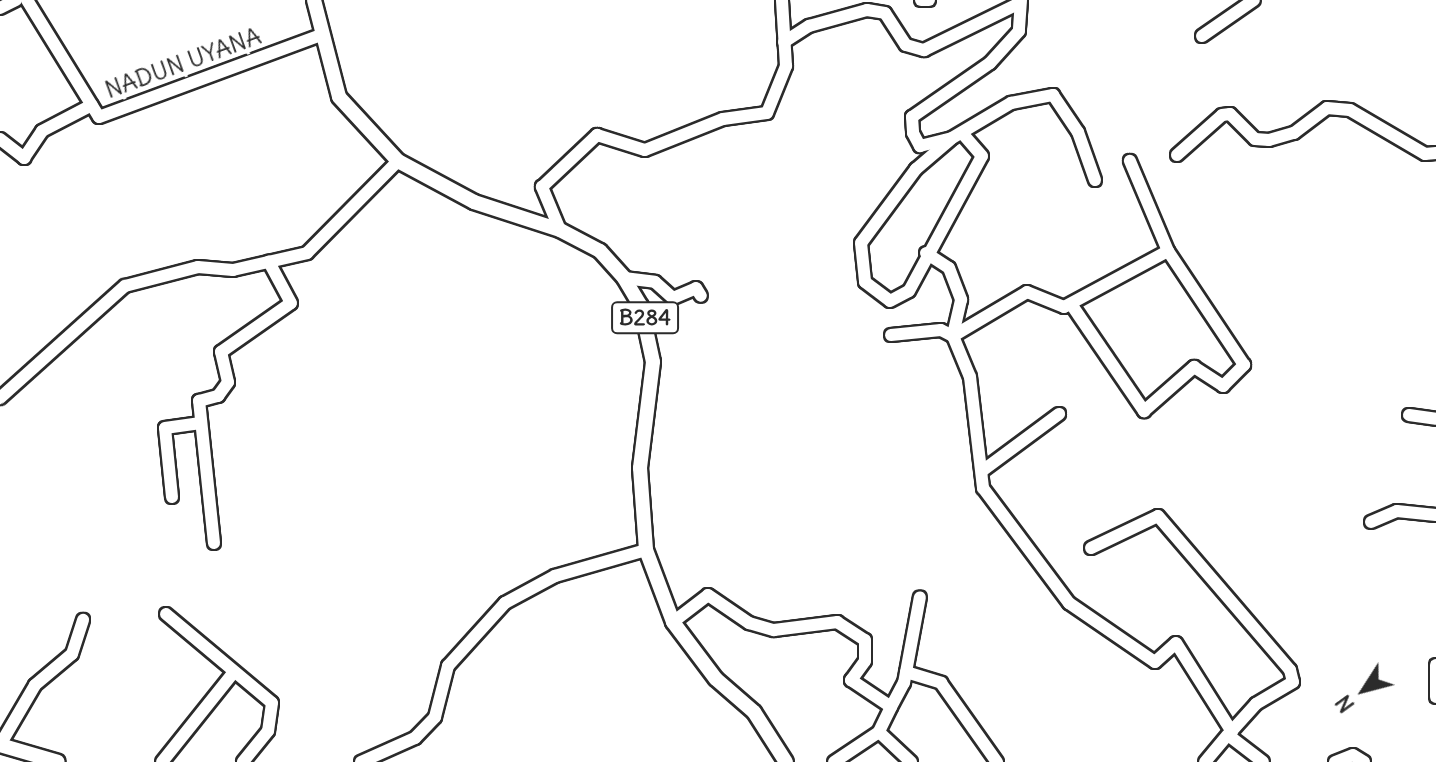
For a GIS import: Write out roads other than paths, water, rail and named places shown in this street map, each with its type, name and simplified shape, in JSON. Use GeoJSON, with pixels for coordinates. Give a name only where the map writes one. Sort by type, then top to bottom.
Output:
{"type":"FeatureCollection","features":[{"type":"Feature","properties":{"kind":"main road","name":"B284"},"geometry":{"type":"LineString","coordinates":[[314,0],[339,97],[398,161],[474,202],[560,230],[600,251],[624,278],[641,306],[653,362],[640,468],[646,550],[673,622],[716,679],[754,712],[786,762]]}},
{"type":"Feature","properties":{"kind":"main road"},"geometry":{"type":"LineString","coordinates":[[0,745],[58,762]]}},
{"type":"Feature","properties":{"kind":"street"},"geometry":{"type":"LineString","coordinates":[[0,8],[16,0]]}},
{"type":"Feature","properties":{"kind":"street","name":"NADUN UYANA"},"geometry":{"type":"LineString","coordinates":[[27,0],[99,117],[321,35]]}},
{"type":"Feature","properties":{"kind":"street"},"geometry":{"type":"LineString","coordinates":[[560,230],[542,187],[597,135],[645,150],[723,119],[767,113],[786,66],[782,0]]}},
{"type":"Feature","properties":{"kind":"street"},"geometry":{"type":"LineString","coordinates":[[921,0],[929,0]]}},
{"type":"Feature","properties":{"kind":"street"},"geometry":{"type":"LineString","coordinates":[[1202,36],[1254,0]]}},
{"type":"Feature","properties":{"kind":"street"},"geometry":{"type":"LineString","coordinates":[[784,42],[809,26],[867,10],[885,13],[906,45],[924,50],[1020,1],[1019,31],[990,63],[912,117],[920,146],[957,135]]}},
{"type":"Feature","properties":{"kind":"street"},"geometry":{"type":"LineString","coordinates":[[957,135],[982,156],[926,253],[909,291],[890,301],[865,282],[861,243],[916,169],[957,135],[1011,103],[1053,95],[1078,132],[1095,180]]}},
{"type":"Feature","properties":{"kind":"street"},"geometry":{"type":"LineString","coordinates":[[2,145],[24,158],[42,131],[92,105]]}},
{"type":"Feature","properties":{"kind":"street"},"geometry":{"type":"LineString","coordinates":[[1177,155],[1222,115],[1230,114],[1255,139],[1269,140],[1294,133],[1327,108],[1350,110],[1425,154],[1436,153]]}},
{"type":"Feature","properties":{"kind":"street"},"geometry":{"type":"LineString","coordinates":[[0,398],[125,286],[198,267],[233,270],[307,253],[398,161]]}},
{"type":"Feature","properties":{"kind":"street"},"geometry":{"type":"LineString","coordinates":[[953,336],[1027,292],[1071,304],[1144,411],[1194,367],[1223,386],[1244,365],[1168,251],[1130,161]]}},
{"type":"Feature","properties":{"kind":"street"},"geometry":{"type":"LineString","coordinates":[[1071,304],[1168,251]]}},
{"type":"Feature","properties":{"kind":"street"},"geometry":{"type":"LineString","coordinates":[[926,253],[949,268],[961,300],[953,336],[970,377],[983,488],[1069,603],[1155,662],[1176,643],[1230,734],[1263,762]]}},
{"type":"Feature","properties":{"kind":"street"},"geometry":{"type":"LineString","coordinates":[[214,543],[199,401],[218,396],[228,382],[221,352],[291,303],[269,262]]}},
{"type":"Feature","properties":{"kind":"street"},"geometry":{"type":"LineString","coordinates":[[624,278],[655,282],[673,298],[696,288],[701,296]]}},
{"type":"Feature","properties":{"kind":"street"},"geometry":{"type":"LineString","coordinates":[[891,335],[941,330],[953,336]]}},
{"type":"Feature","properties":{"kind":"street"},"geometry":{"type":"LineString","coordinates":[[982,471],[1059,414]]}},
{"type":"Feature","properties":{"kind":"street"},"geometry":{"type":"LineString","coordinates":[[1409,415],[1436,419]]}},
{"type":"Feature","properties":{"kind":"street"},"geometry":{"type":"LineString","coordinates":[[172,497],[165,428],[201,423]]}},
{"type":"Feature","properties":{"kind":"street"},"geometry":{"type":"LineString","coordinates":[[1371,522],[1397,511],[1436,515]]}},
{"type":"Feature","properties":{"kind":"street"},"geometry":{"type":"LineString","coordinates":[[1091,548],[1158,516],[1290,670],[1293,682],[1256,704],[1205,762]]}},
{"type":"Feature","properties":{"kind":"street"},"geometry":{"type":"LineString","coordinates":[[361,762],[415,738],[435,717],[448,666],[505,603],[555,576],[646,550]]}},
{"type":"Feature","properties":{"kind":"street"},"geometry":{"type":"LineString","coordinates":[[673,622],[708,595],[774,630],[837,622],[865,640],[865,661],[851,680],[891,707]]}},
{"type":"Feature","properties":{"kind":"street"},"geometry":{"type":"LineString","coordinates":[[834,762],[879,732],[906,672],[920,597]]}},
{"type":"Feature","properties":{"kind":"street"},"geometry":{"type":"LineString","coordinates":[[166,614],[272,703],[268,731],[243,762]]}},
{"type":"Feature","properties":{"kind":"street"},"geometry":{"type":"LineString","coordinates":[[0,745],[35,685],[72,654],[83,620]]}},
{"type":"Feature","properties":{"kind":"street"},"geometry":{"type":"LineString","coordinates":[[1436,665],[1436,697]]}},
{"type":"Feature","properties":{"kind":"street"},"geometry":{"type":"LineString","coordinates":[[906,672],[941,683],[997,762]]}},
{"type":"Feature","properties":{"kind":"street"},"geometry":{"type":"LineString","coordinates":[[162,762],[233,673]]}},
{"type":"Feature","properties":{"kind":"street"},"geometry":{"type":"LineString","coordinates":[[879,732],[911,762]]}},
{"type":"Feature","properties":{"kind":"street"},"geometry":{"type":"LineString","coordinates":[[1335,762],[1353,755],[1364,762]]}}]}
